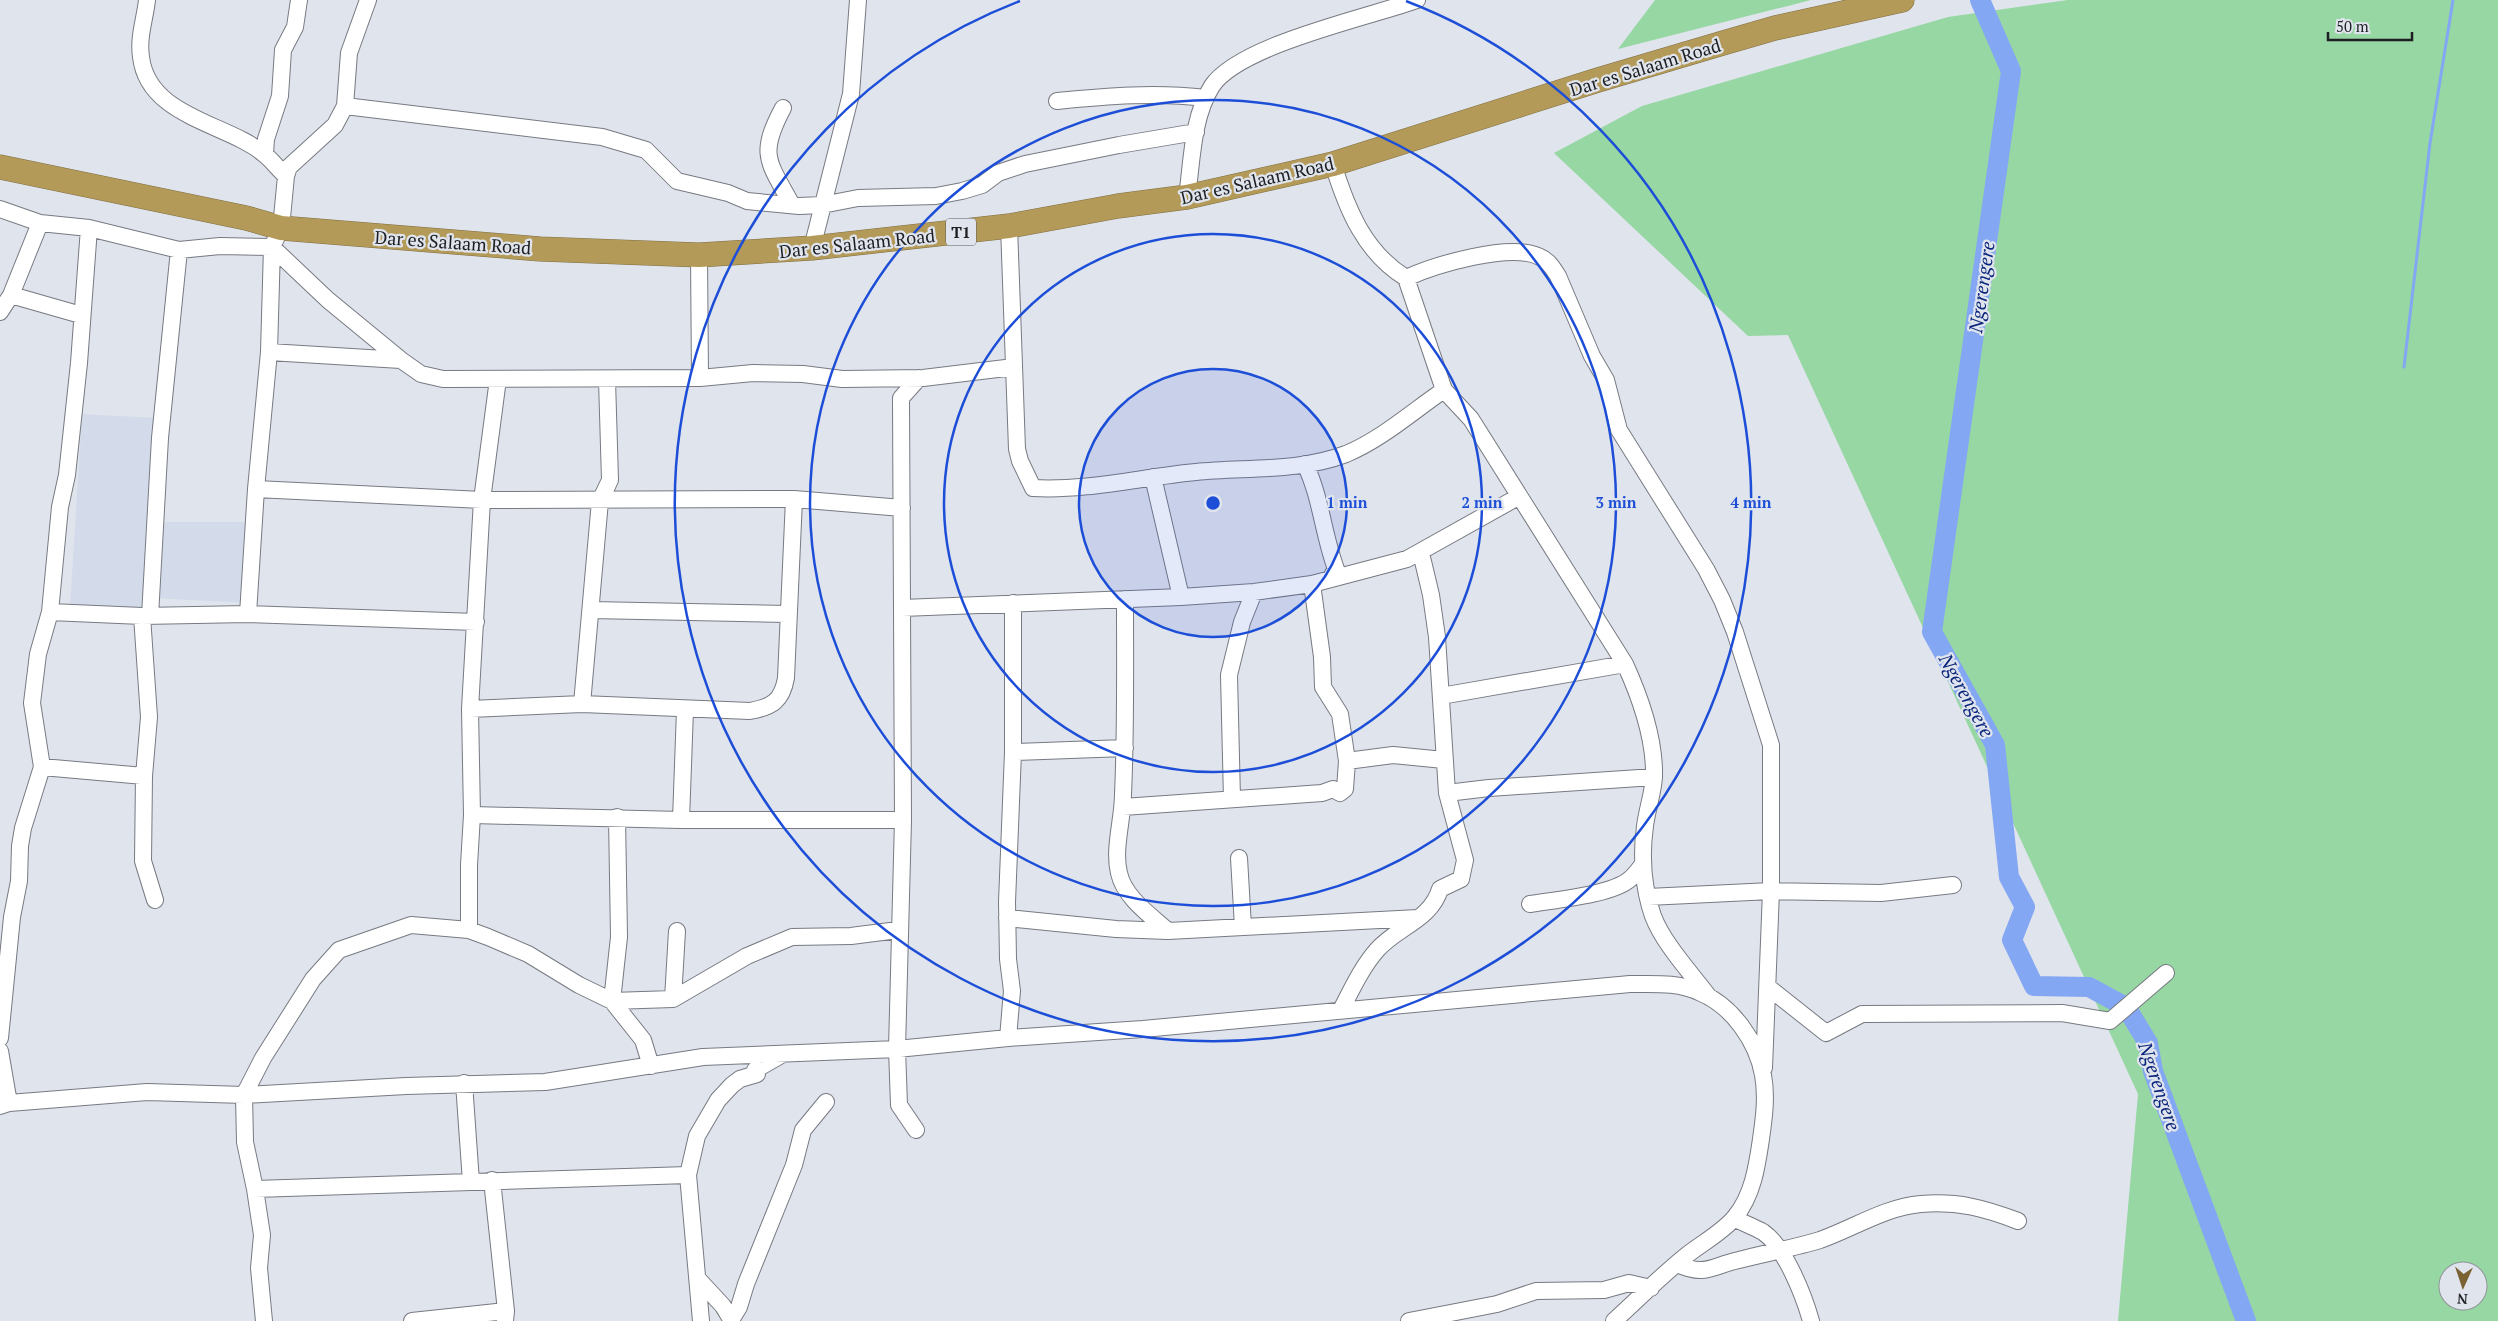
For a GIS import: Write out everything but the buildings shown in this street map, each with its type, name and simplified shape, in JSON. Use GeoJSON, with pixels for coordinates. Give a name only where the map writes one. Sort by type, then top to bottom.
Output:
{"type":"FeatureCollection","features":[{"type":"Feature","properties":{"kind":"highway","name":"Dar es Salaam Road"},"geometry":{"type":"LineString","coordinates":[[0,167],[246,218],[276,238],[699,255],[812,248],[1009,226],[1118,206],[1187,197],[1332,164],[1598,80],[1775,28],[1902,0]]}},
{"type":"Feature","properties":{"kind":"street"},"geometry":{"type":"LineString","coordinates":[[147,0],[141,31],[141,56],[145,75],[151,83],[165,98],[183,112],[265,154],[286,176]]}},
{"type":"Feature","properties":{"kind":"street"},"geometry":{"type":"LineString","coordinates":[[265,154],[266,139],[280,96],[283,50],[295,27],[299,0]]}},
{"type":"Feature","properties":{"kind":"street"},"geometry":{"type":"LineString","coordinates":[[248,614],[276,238],[286,176],[294,161],[335,125],[345,106],[350,53],[368,0]]}},
{"type":"Feature","properties":{"kind":"street"},"geometry":{"type":"LineString","coordinates":[[812,248],[851,94],[858,0]]}},
{"type":"Feature","properties":{"kind":"street"},"geometry":{"type":"LineString","coordinates":[[1187,197],[1196,132],[1206,98],[1216,81],[1228,70],[1273,47],[1409,1]]}},
{"type":"Feature","properties":{"kind":"street"},"geometry":{"type":"LineString","coordinates":[[1057,101],[1142,94],[1171,94],[1206,98]]}},
{"type":"Feature","properties":{"kind":"street"},"geometry":{"type":"LineString","coordinates":[[345,106],[602,138],[646,150],[677,181],[728,193],[747,201],[792,205],[822,205],[858,198],[936,196],[962,192],[982,185],[998,173],[1025,164],[1196,132]]}},
{"type":"Feature","properties":{"kind":"street"},"geometry":{"type":"LineString","coordinates":[[783,108],[769,138],[768,156],[792,205]]}},
{"type":"Feature","properties":{"kind":"street"},"geometry":{"type":"LineString","coordinates":[[1332,164],[1356,226],[1392,270],[1406,278],[1444,390],[1471,420],[1625,664],[1640,696],[1649,733],[1654,777],[1645,826],[1643,864],[1648,897],[1658,926],[1709,997],[1744,1029],[1763,1074]]}},
{"type":"Feature","properties":{"kind":"street"},"geometry":{"type":"LineString","coordinates":[[0,209],[40,223],[89,228],[180,250],[276,238]]}},
{"type":"Feature","properties":{"kind":"street"},"geometry":{"type":"LineString","coordinates":[[0,312],[12,295],[40,223]]}},
{"type":"Feature","properties":{"kind":"street"},"geometry":{"type":"LineString","coordinates":[[1009,226],[1018,448],[1020,461],[1034,488],[1072,487],[1153,477],[1306,464],[1345,454],[1364,446],[1444,390]]}},
{"type":"Feature","properties":{"kind":"street"},"geometry":{"type":"LineString","coordinates":[[0,1038],[12,917],[19,881],[20,846],[23,828],[42,767],[32,703],[38,654],[50,612],[60,507],[67,475],[79,363],[89,228]]}},
{"type":"Feature","properties":{"kind":"street"},"geometry":{"type":"LineString","coordinates":[[276,238],[328,300],[401,360],[421,374],[434,378],[459,380],[607,380],[700,378],[753,373],[803,374],[842,379],[919,378],[1014,367]]}},
{"type":"Feature","properties":{"kind":"street"},"geometry":{"type":"LineString","coordinates":[[155,900],[143,861],[144,776],[149,717],[146,616],[160,438],[180,250]]}},
{"type":"Feature","properties":{"kind":"street"},"geometry":{"type":"LineString","coordinates":[[1406,278],[1448,262],[1507,253],[1534,254],[1542,258],[1558,276],[1592,356],[1606,380],[1620,430],[1706,569],[1735,632],[1771,745],[1771,892],[1763,1074],[1765,1111],[1756,1174],[1746,1200],[1734,1218],[1677,1264],[1614,1321]]}},
{"type":"Feature","properties":{"kind":"street"},"geometry":{"type":"LineString","coordinates":[[699,255],[700,378]]}},
{"type":"Feature","properties":{"kind":"street"},"geometry":{"type":"LineString","coordinates":[[12,295],[81,316]]}},
{"type":"Feature","properties":{"kind":"street"},"geometry":{"type":"LineString","coordinates":[[269,352],[401,360]]}},
{"type":"Feature","properties":{"kind":"street"},"geometry":{"type":"LineString","coordinates":[[916,1130],[899,1105],[897,1049],[898,930],[903,820],[901,398],[919,378]]}},
{"type":"Feature","properties":{"kind":"street"},"geometry":{"type":"LineString","coordinates":[[469,930],[469,865],[472,815],[470,709],[482,500],[498,380]]}},
{"type":"Feature","properties":{"kind":"street"},"geometry":{"type":"LineString","coordinates":[[582,704],[600,501],[610,480],[607,380]]}},
{"type":"Feature","properties":{"kind":"street"},"geometry":{"type":"LineString","coordinates":[[1306,464],[1316,487],[1324,535],[1336,569],[1330,579]]}},
{"type":"Feature","properties":{"kind":"street"},"geometry":{"type":"LineString","coordinates":[[1153,477],[1181,597]]}},
{"type":"Feature","properties":{"kind":"street"},"geometry":{"type":"LineString","coordinates":[[256,489],[482,500],[794,499],[902,508]]}},
{"type":"Feature","properties":{"kind":"street"},"geometry":{"type":"LineString","coordinates":[[902,608],[1181,597],[1254,592],[1312,584],[1392,564],[1421,552],[1518,497]]}},
{"type":"Feature","properties":{"kind":"street"},"geometry":{"type":"LineString","coordinates":[[470,709],[582,704],[685,710],[750,711],[773,706],[779,700],[786,678],[794,499]]}},
{"type":"Feature","properties":{"kind":"street"},"geometry":{"type":"LineString","coordinates":[[1341,1010],[1365,967],[1377,950],[1432,906],[1440,889],[1461,880],[1465,860],[1447,793],[1441,696],[1431,595],[1421,552]]}},
{"type":"Feature","properties":{"kind":"street"},"geometry":{"type":"LineString","coordinates":[[1123,807],[1322,794],[1334,789],[1340,793],[1345,789],[1347,762],[1340,714],[1323,687],[1322,657],[1312,584]]}},
{"type":"Feature","properties":{"kind":"street"},"geometry":{"type":"LineString","coordinates":[[1232,799],[1229,675],[1242,622],[1254,592]]}},
{"type":"Feature","properties":{"kind":"street"},"geometry":{"type":"LineString","coordinates":[[1125,599],[1125,748],[1123,807],[1117,862],[1121,880],[1136,901],[1168,931]]}},
{"type":"Feature","properties":{"kind":"street"},"geometry":{"type":"LineString","coordinates":[[1008,1038],[1012,991],[1007,918],[1013,752],[1013,603]]}},
{"type":"Feature","properties":{"kind":"street"},"geometry":{"type":"LineString","coordinates":[[591,610],[788,614]]}},
{"type":"Feature","properties":{"kind":"street"},"geometry":{"type":"LineString","coordinates":[[50,612],[146,616],[248,614],[476,622]]}},
{"type":"Feature","properties":{"kind":"street"},"geometry":{"type":"LineString","coordinates":[[1441,696],[1625,664]]}},
{"type":"Feature","properties":{"kind":"street"},"geometry":{"type":"LineString","coordinates":[[681,820],[685,710]]}},
{"type":"Feature","properties":{"kind":"street"},"geometry":{"type":"LineString","coordinates":[[1013,752],[1125,748]]}},
{"type":"Feature","properties":{"kind":"street"},"geometry":{"type":"LineString","coordinates":[[1347,762],[1393,754],[1444,760]]}},
{"type":"Feature","properties":{"kind":"street"},"geometry":{"type":"LineString","coordinates":[[42,767],[144,776]]}},
{"type":"Feature","properties":{"kind":"street"},"geometry":{"type":"LineString","coordinates":[[1447,793],[1489,788],[1654,777]]}},
{"type":"Feature","properties":{"kind":"street"},"geometry":{"type":"LineString","coordinates":[[472,815],[681,820],[903,820]]}},
{"type":"Feature","properties":{"kind":"street"},"geometry":{"type":"LineString","coordinates":[[612,1001],[619,937],[617,817]]}},
{"type":"Feature","properties":{"kind":"street"},"geometry":{"type":"LineString","coordinates":[[1238,858],[1243,927]]}},
{"type":"Feature","properties":{"kind":"street"},"geometry":{"type":"LineString","coordinates":[[1530,904],[1583,895],[1618,886],[1629,880],[1643,864]]}},
{"type":"Feature","properties":{"kind":"street"},"geometry":{"type":"LineString","coordinates":[[1648,897],[1771,892],[1881,893],[1953,885]]}},
{"type":"Feature","properties":{"kind":"street"},"geometry":{"type":"LineString","coordinates":[[1007,918],[1116,929],[1168,931],[1420,917]]}},
{"type":"Feature","properties":{"kind":"street"},"geometry":{"type":"LineString","coordinates":[[264,1321],[259,1268],[262,1235],[256,1189],[245,1142],[244,1095],[264,1058],[313,979],[340,950],[412,925],[469,930],[528,954],[579,985],[612,1001],[643,1040],[651,1066]]}},
{"type":"Feature","properties":{"kind":"street"},"geometry":{"type":"LineString","coordinates":[[612,1001],[673,999],[747,956],[786,939],[800,936],[851,936],[898,930]]}},
{"type":"Feature","properties":{"kind":"street"},"geometry":{"type":"LineString","coordinates":[[673,999],[677,931]]}},
{"type":"Feature","properties":{"kind":"street"},"geometry":{"type":"LineString","coordinates":[[1768,987],[1826,1033],[1862,1014],[2062,1013],[2110,1021],[2166,973]]}},
{"type":"Feature","properties":{"kind":"street"},"geometry":{"type":"LineString","coordinates":[[0,1051],[4,1105],[147,1092],[244,1095],[464,1083],[545,1082],[703,1057],[897,1049],[1528,995],[1630,984],[1674,985],[1702,993],[1709,997]]}},
{"type":"Feature","properties":{"kind":"street"},"geometry":{"type":"LineString","coordinates":[[702,1321],[688,1175],[697,1136],[718,1100],[740,1079],[757,1074],[755,1070],[786,1053]]}},
{"type":"Feature","properties":{"kind":"street"},"geometry":{"type":"LineString","coordinates":[[464,1083],[471,1182]]}},
{"type":"Feature","properties":{"kind":"street"},"geometry":{"type":"LineString","coordinates":[[698,1279],[723,1306],[731,1320],[739,1308],[746,1284],[794,1165],[803,1130],[826,1102]]}},
{"type":"Feature","properties":{"kind":"street"},"geometry":{"type":"LineString","coordinates":[[256,1189],[688,1175]]}},
{"type":"Feature","properties":{"kind":"street"},"geometry":{"type":"LineString","coordinates":[[412,1321],[506,1316],[492,1180]]}},
{"type":"Feature","properties":{"kind":"street"},"geometry":{"type":"LineString","coordinates":[[1677,1264],[1692,1271],[1702,1271],[1820,1240],[1875,1216],[1920,1204],[1980,1206],[2018,1221]]}},
{"type":"Feature","properties":{"kind":"street"},"geometry":{"type":"LineString","coordinates":[[1734,1218],[1764,1233],[1779,1250],[1794,1277],[1812,1321]]}},
{"type":"Feature","properties":{"kind":"street"},"geometry":{"type":"LineString","coordinates":[[1409,1321],[1497,1304],[1536,1291],[1604,1290],[1629,1283],[1651,1288]]}},
{"type":"Feature","properties":{"kind":"shaded area"},"geometry":{"type":"Polygon","coordinates":[[[82,414],[157,418],[149,608],[70,606],[82,414]]]}},
{"type":"Feature","properties":{"kind":"shaded area"},"geometry":{"type":"Polygon","coordinates":[[[157,522],[255,522],[250,603],[152,598],[157,522]]]}},
{"type":"Feature","properties":{"kind":"green space"},"geometry":{"type":"Polygon","coordinates":[[[1655,0],[1811,0],[1618,49],[1655,0]]]}},
{"type":"Feature","properties":{"kind":"green space"},"geometry":{"type":"Polygon","coordinates":[[[2068,0],[2498,0],[2498,1321],[2118,1321],[2138,1094],[1788,335],[1748,336],[1554,153],[1642,106],[1948,17],[2068,0]]]}},
{"type":"Feature","properties":{"kind":"waterway","name":"Ngerengere"},"geometry":{"type":"LineString","coordinates":[[1980,0],[2011,71],[1932,632],[1995,745],[2009,877],[2025,907],[2012,940],[2034,986],[2089,987],[2126,1007],[2148,1043],[2153,1071],[2246,1321]]}},
{"type":"Feature","properties":{"kind":"waterway"},"geometry":{"type":"LineString","coordinates":[[2404,367],[2430,143],[2453,0]]}}]}
